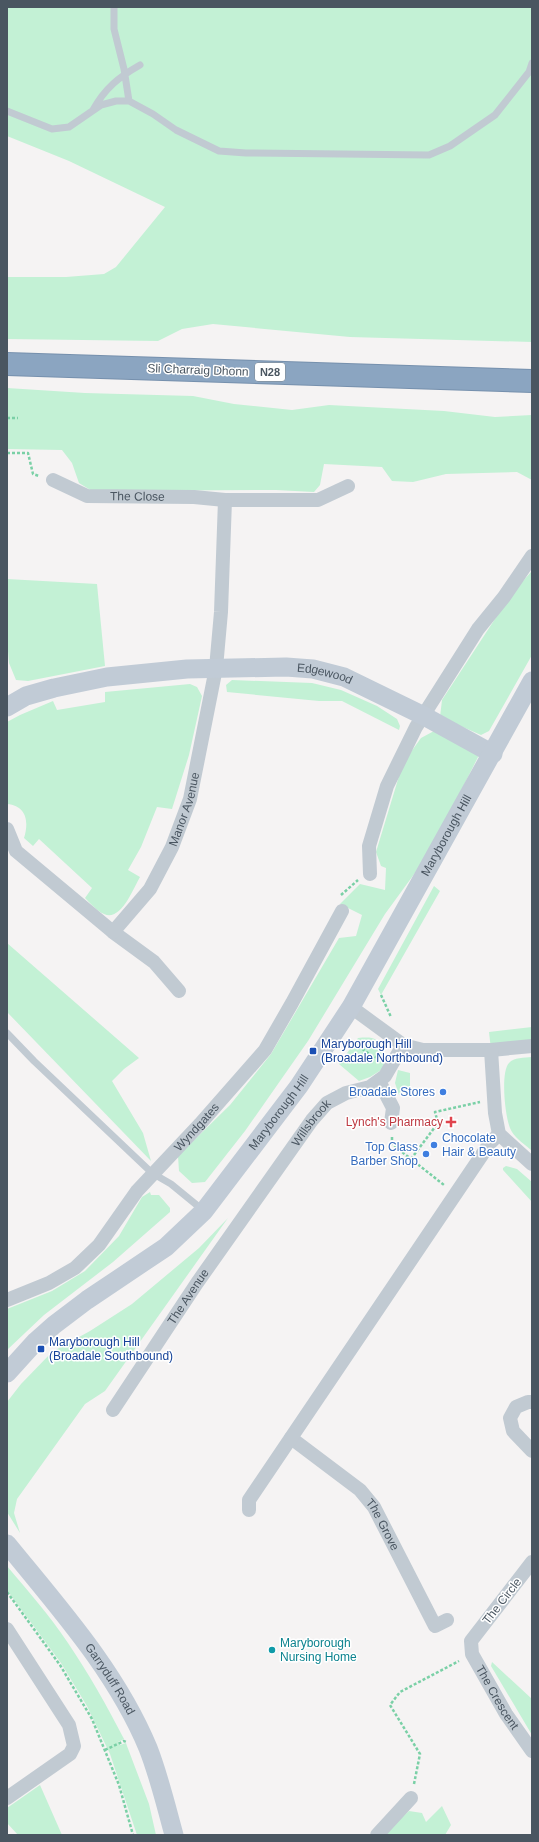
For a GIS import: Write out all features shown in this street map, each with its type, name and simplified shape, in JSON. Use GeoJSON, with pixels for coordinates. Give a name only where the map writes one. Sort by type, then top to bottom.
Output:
{"type":"FeatureCollection","features":[{"type":"Feature","properties":{"kind":"highway","name":"Sli Charraig Dhonn"},"geometry":{"type":"LineString","coordinates":[[7,364],[532,381]]}},
{"type":"Feature","properties":{"kind":"street","name":"The Close"},"geometry":{"type":"LineString","coordinates":[[54,480],[87,496],[194,497],[225,500],[318,500],[348,486]]}},
{"type":"Feature","properties":{"kind":"street"},"geometry":{"type":"LineString","coordinates":[[216,668],[221,612],[225,500]]}},
{"type":"Feature","properties":{"kind":"street"},"geometry":{"type":"LineString","coordinates":[[370,874],[369,846],[387,786],[416,727],[478,629],[504,597],[532,556]]}},
{"type":"Feature","properties":{"kind":"street","name":"Edgewood"},"geometry":{"type":"LineString","coordinates":[[7,707],[26,696],[54,688],[107,678],[216,668],[286,667],[313,669],[344,677],[424,716],[493,754]]}},
{"type":"Feature","properties":{"kind":"street","name":"Manor Avenue"},"geometry":{"type":"LineString","coordinates":[[113,932],[150,889],[172,847],[190,799],[216,668]]}},
{"type":"Feature","properties":{"kind":"street","name":"Maryborough Hill"},"geometry":{"type":"LineString","coordinates":[[7,1373],[36,1341],[54,1325],[87,1300],[166,1247],[204,1211],[299,1086],[351,1007],[493,754],[532,681]]}},
{"type":"Feature","properties":{"kind":"street"},"geometry":{"type":"LineString","coordinates":[[7,829],[16,851],[113,932],[154,962],[179,991]]}},
{"type":"Feature","properties":{"kind":"street","name":"Wyndgates"},"geometry":{"type":"LineString","coordinates":[[7,1300],[49,1283],[75,1268],[99,1245],[137,1190],[200,1124],[265,1050],[342,911]]}},
{"type":"Feature","properties":{"kind":"street"},"geometry":{"type":"LineString","coordinates":[[351,1007],[403,1045],[423,1050],[491,1050],[532,1046]]}},
{"type":"Feature","properties":{"kind":"street","name":"Willsbrook"},"geometry":{"type":"LineString","coordinates":[[266,1185],[312,1120],[328,1103],[346,1093],[370,1087],[379,1081],[385,1076],[403,1045]]}},
{"type":"Feature","properties":{"kind":"street"},"geometry":{"type":"LineString","coordinates":[[491,1050],[494,1099],[499,1134],[532,1164]]}},
{"type":"Feature","properties":{"kind":"street"},"geometry":{"type":"LineString","coordinates":[[379,1081],[393,1108],[391,1123]]}},
{"type":"Feature","properties":{"kind":"street"},"geometry":{"type":"LineString","coordinates":[[249,1510],[249,1500],[490,1143],[499,1134]]}},
{"type":"Feature","properties":{"kind":"street","name":"The Avenue"},"geometry":{"type":"LineString","coordinates":[[113,1410],[197,1283],[266,1185]]}},
{"type":"Feature","properties":{"kind":"street"},"geometry":{"type":"LineString","coordinates":[[532,1402],[516,1407],[510,1418],[513,1431],[532,1451]]}},
{"type":"Feature","properties":{"kind":"street","name":"The Grove"},"geometry":{"type":"LineString","coordinates":[[291,1438],[360,1490],[374,1507],[435,1626],[447,1620]]}},
{"type":"Feature","properties":{"kind":"street","name":"Garryduff Road"},"geometry":{"type":"LineString","coordinates":[[7,1544],[83,1636],[119,1692],[147,1747],[160,1784],[174,1835]]}},
{"type":"Feature","properties":{"kind":"street","name":"The Circle"},"geometry":{"type":"LineString","coordinates":[[472,1647],[532,1562]]}},
{"type":"Feature","properties":{"kind":"street"},"geometry":{"type":"LineString","coordinates":[[7,1629],[69,1725],[74,1746],[70,1754],[7,1798]]}},
{"type":"Feature","properties":{"kind":"street","name":"The Crescent"},"geometry":{"type":"LineString","coordinates":[[472,1647],[506,1714],[532,1751]]}},
{"type":"Feature","properties":{"kind":"street"},"geometry":{"type":"LineString","coordinates":[[377,1835],[411,1798]]}},
{"type":"Feature","properties":{"kind":"lane"},"geometry":{"type":"LineString","coordinates":[[114,7],[114,29],[125,74],[129,101]]}},
{"type":"Feature","properties":{"kind":"lane"},"geometry":{"type":"LineString","coordinates":[[7,111],[52,129],[69,127],[101,105],[116,101],[129,101],[153,114],[176,130],[219,151],[246,153],[429,155],[450,146],[495,115],[530,72],[532,63]]}},
{"type":"Feature","properties":{"kind":"lane"},"geometry":{"type":"LineString","coordinates":[[93,111],[105,90],[125,74],[140,65]]}},
{"type":"Feature","properties":{"kind":"lane"},"geometry":{"type":"LineString","coordinates":[[7,1033],[34,1061],[152,1173],[171,1184],[204,1211]]}},
{"type":"Feature","properties":{"kind":"path"},"geometry":{"type":"LineString","coordinates":[[7,418],[18,418]]}},
{"type":"Feature","properties":{"kind":"path"},"geometry":{"type":"LineString","coordinates":[[7,453],[28,453],[33,474],[54,480]]}},
{"type":"Feature","properties":{"kind":"path"},"geometry":{"type":"LineString","coordinates":[[342,911],[331,906],[354,882],[370,874]]}},
{"type":"Feature","properties":{"kind":"path"},"geometry":{"type":"LineString","coordinates":[[354,1043],[372,1056],[381,1058],[396,1058]]}},
{"type":"Feature","properties":{"kind":"path"},"geometry":{"type":"LineString","coordinates":[[411,1159],[438,1123],[435,1112],[494,1099]]}},
{"type":"Feature","properties":{"kind":"path"},"geometry":{"type":"LineString","coordinates":[[391,1123],[392,1144],[456,1194]]}},
{"type":"Feature","properties":{"kind":"path"},"geometry":{"type":"LineString","coordinates":[[7,1592],[60,1665],[92,1719],[119,1785],[133,1835]]}},
{"type":"Feature","properties":{"kind":"path"},"geometry":{"type":"LineString","coordinates":[[411,1798],[420,1754],[390,1705],[400,1692],[472,1647]]}},
{"type":"Feature","properties":{"kind":"path"},"geometry":{"type":"LineString","coordinates":[[125,1736],[129,1747]]}},
{"type":"Feature","properties":{"kind":"path"},"geometry":{"type":"LineString","coordinates":[[105,1750],[127,1741]]}},
{"type":"Feature","properties":{"kind":"green space"},"geometry":{"type":"Polygon","coordinates":[[[7,7],[532,7],[532,342],[350,337],[213,324],[182,329],[158,341],[7,339],[7,277],[66,277],[104,274],[116,267],[165,207],[69,161],[7,136],[7,7]]]}},
{"type":"Feature","properties":{"kind":"green space"},"geometry":{"type":"Polygon","coordinates":[[[7,388],[85,393],[193,396],[234,404],[292,410],[329,405],[444,411],[495,417],[532,415],[532,480],[517,472],[446,474],[413,482],[392,481],[382,467],[324,464],[320,485],[314,492],[276,490],[92,491],[79,483],[72,463],[62,450],[7,449],[7,388]]]}},
{"type":"Feature","properties":{"kind":"green space"},"geometry":{"type":"Polygon","coordinates":[[[532,571],[532,655],[489,731],[481,735],[440,717],[442,700],[512,593],[532,571]]]}},
{"type":"Feature","properties":{"kind":"green space"},"geometry":{"type":"Polygon","coordinates":[[[7,579],[97,584],[105,666],[28,681],[16,680],[9,663],[7,639],[7,579]]]}},
{"type":"Feature","properties":{"kind":"green space"},"geometry":{"type":"Polygon","coordinates":[[[232,680],[312,683],[341,690],[377,706],[397,719],[400,726],[399,730],[342,701],[319,701],[227,692],[226,685],[232,680]]]}},
{"type":"Feature","properties":{"kind":"green space"},"geometry":{"type":"Polygon","coordinates":[[[190,684],[197,687],[202,696],[189,755],[172,809],[157,807],[141,847],[128,870],[140,877],[126,903],[116,913],[110,915],[101,913],[85,898],[92,888],[39,839],[33,846],[24,838],[26,832],[25,816],[19,808],[14,805],[7,804],[7,722],[53,701],[57,710],[105,702],[105,692],[190,684]]]}},
{"type":"Feature","properties":{"kind":"green space"},"geometry":{"type":"Polygon","coordinates":[[[434,731],[479,755],[431,851],[385,914],[308,1041],[245,1131],[205,1182],[192,1183],[179,1171],[178,1156],[230,1105],[271,1054],[339,938],[356,936],[362,915],[340,904],[360,884],[385,890],[386,868],[381,866],[376,852],[403,763],[421,738],[434,731]]]}},
{"type":"Feature","properties":{"kind":"green space"},"geometry":{"type":"Polygon","coordinates":[[[434,886],[440,891],[381,995],[378,989],[434,886]]]}},
{"type":"Feature","properties":{"kind":"green space"},"geometry":{"type":"Polygon","coordinates":[[[7,943],[139,1058],[124,1069],[112,1081],[143,1133],[151,1161],[7,1012],[7,943]]]}},
{"type":"Feature","properties":{"kind":"green space"},"geometry":{"type":"Polygon","coordinates":[[[532,1027],[532,1046],[491,1050],[489,1032],[532,1027]]]}},
{"type":"Feature","properties":{"kind":"green space"},"geometry":{"type":"Polygon","coordinates":[[[358,1038],[371,1038],[377,1040],[384,1051],[387,1061],[386,1067],[370,1077],[359,1081],[339,1064],[358,1038]]]}},
{"type":"Feature","properties":{"kind":"green space"},"geometry":{"type":"Polygon","coordinates":[[[532,1057],[532,1151],[516,1137],[509,1127],[504,1097],[504,1086],[506,1068],[509,1063],[516,1059],[532,1057]]]}},
{"type":"Feature","properties":{"kind":"green space"},"geometry":{"type":"Polygon","coordinates":[[[398,1070],[410,1073],[410,1091],[399,1095],[395,1083],[398,1070]]]}},
{"type":"Feature","properties":{"kind":"green space"},"geometry":{"type":"Polygon","coordinates":[[[506,1166],[517,1169],[532,1182],[532,1202],[503,1170],[506,1166]]]}},
{"type":"Feature","properties":{"kind":"green space"},"geometry":{"type":"Polygon","coordinates":[[[150,1192],[151,1195],[159,1195],[170,1208],[170,1212],[113,1262],[44,1315],[7,1350],[7,1309],[52,1291],[85,1271],[119,1236],[142,1197],[150,1192]]]}},
{"type":"Feature","properties":{"kind":"green space"},"geometry":{"type":"Polygon","coordinates":[[[228,1218],[105,1391],[85,1404],[17,1499],[14,1513],[20,1533],[7,1512],[7,1402],[21,1384],[52,1352],[90,1331],[132,1304],[199,1248],[228,1218]]]}},
{"type":"Feature","properties":{"kind":"green space"},"geometry":{"type":"Polygon","coordinates":[[[7,1566],[61,1633],[83,1666],[104,1702],[124,1739],[118,1742],[120,1745],[126,1743],[149,1804],[156,1835],[137,1835],[110,1754],[87,1706],[61,1663],[7,1590],[7,1566]]]}},
{"type":"Feature","properties":{"kind":"green space"},"geometry":{"type":"Polygon","coordinates":[[[492,1662],[532,1699],[532,1735],[491,1666],[492,1662]]]}},
{"type":"Feature","properties":{"kind":"green space"},"geometry":{"type":"Polygon","coordinates":[[[40,1785],[62,1835],[18,1835],[7,1823],[7,1808],[40,1785]]]}},
{"type":"Feature","properties":{"kind":"green space"},"geometry":{"type":"Polygon","coordinates":[[[442,1806],[451,1825],[445,1835],[385,1835],[393,1825],[409,1811],[422,1813],[426,1822],[442,1806]]]}},
{"type":"Feature","properties":{"kind":"place","name":"Maryborough Hill (Broadale Northbound)"},"geometry":{"type":"Point","coordinates":[313,1051]}},
{"type":"Feature","properties":{"kind":"place","name":"Broadale Stores"},"geometry":{"type":"Point","coordinates":[443,1092]}},
{"type":"Feature","properties":{"kind":"place","name":"Lynch's Pharmacy"},"geometry":{"type":"Point","coordinates":[451,1122]}},
{"type":"Feature","properties":{"kind":"place","name":"Chocolate Hair & Beauty"},"geometry":{"type":"Point","coordinates":[434,1145]}},
{"type":"Feature","properties":{"kind":"place","name":"Top Class Barber Shop"},"geometry":{"type":"Point","coordinates":[426,1154]}},
{"type":"Feature","properties":{"kind":"place","name":"Maryborough Hill (Broadale Southbound)"},"geometry":{"type":"Point","coordinates":[41,1349]}},
{"type":"Feature","properties":{"kind":"place","name":"Maryborough Nursing Home"},"geometry":{"type":"Point","coordinates":[272,1650]}}]}
